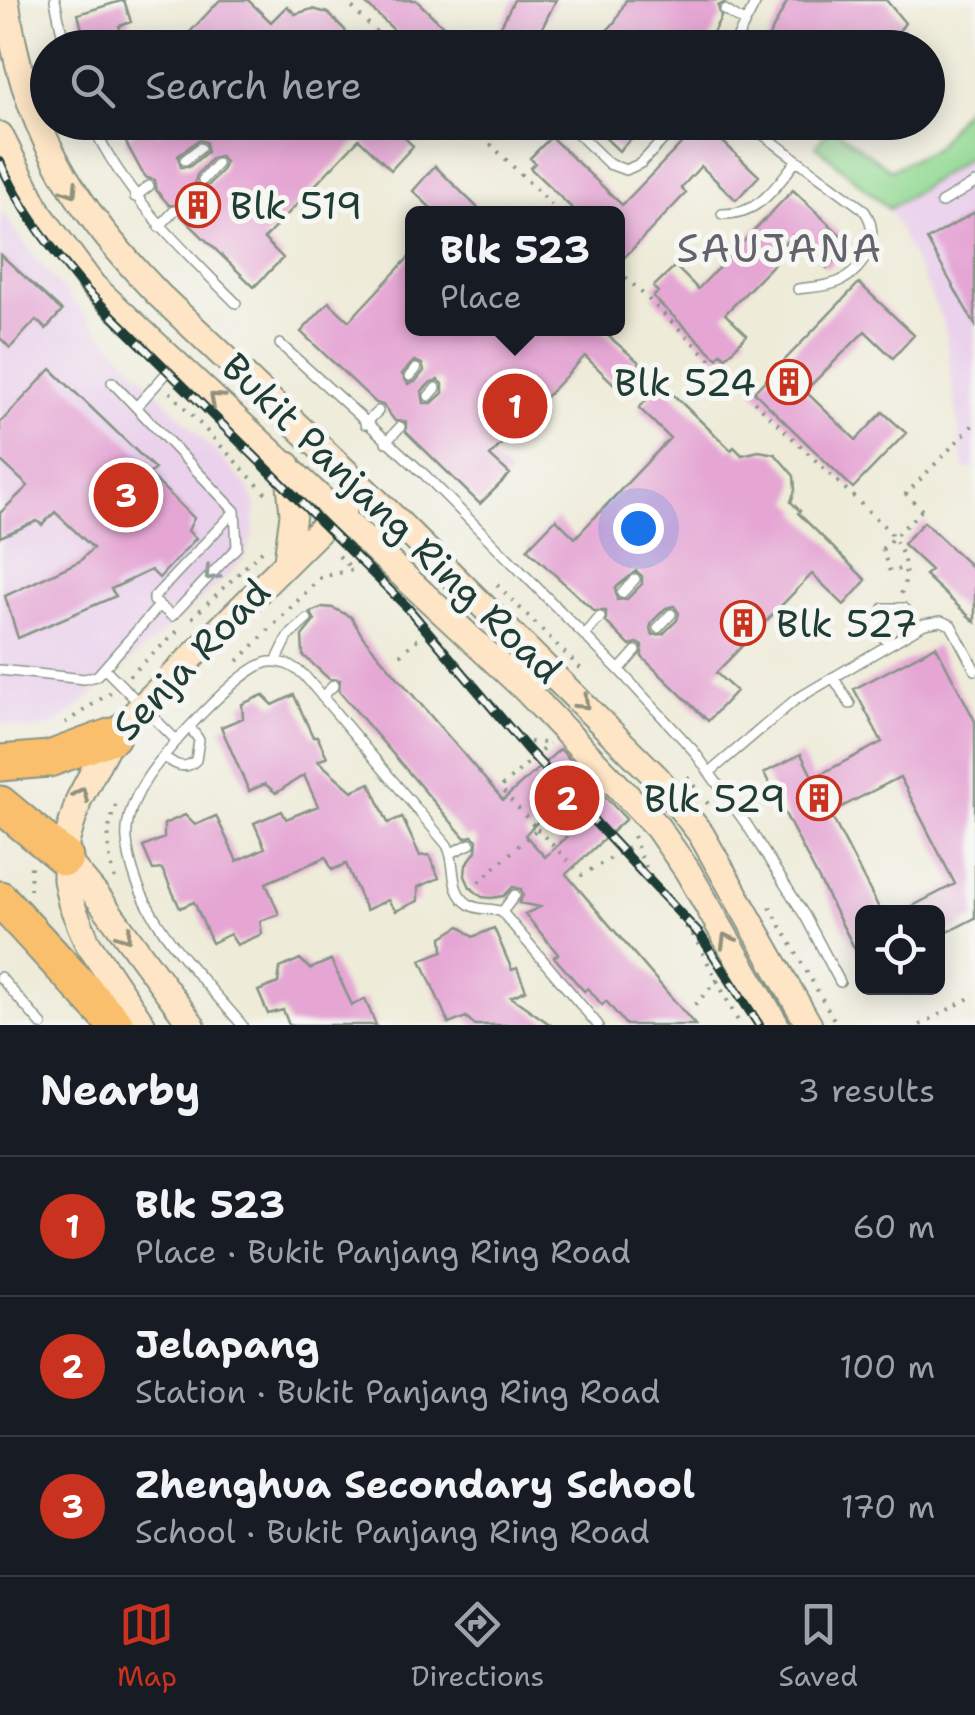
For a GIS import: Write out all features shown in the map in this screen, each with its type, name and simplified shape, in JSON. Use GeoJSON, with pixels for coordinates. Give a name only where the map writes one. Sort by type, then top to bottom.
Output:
{"type":"FeatureCollection","features":[{"type":"Feature","properties":{"kind":"highway"},"geometry":{"type":"LineString","coordinates":[[0,763],[48,759],[112,736]]}},
{"type":"Feature","properties":{"kind":"highway"},"geometry":{"type":"LineString","coordinates":[[0,804],[65,858]]}},
{"type":"Feature","properties":{"kind":"highway"},"geometry":{"type":"LineString","coordinates":[[8,907],[116,1025]]}},
{"type":"Feature","properties":{"kind":"main road","name":"Bukit Panjang Ring Road"},"geometry":{"type":"LineString","coordinates":[[6,0],[30,108]]}},
{"type":"Feature","properties":{"kind":"main road","name":"Bukit Panjang Ring Road"},"geometry":{"type":"LineString","coordinates":[[0,135],[20,178],[65,252],[168,372],[288,465],[526,690],[657,827],[687,870],[776,1025]]}},
{"type":"Feature","properties":{"kind":"main road","name":"Bukit Panjang Ring Road"},"geometry":{"type":"LineString","coordinates":[[45,140],[85,211],[147,282],[631,750],[682,806],[714,855],[809,1025]]}},
{"type":"Feature","properties":{"kind":"main road"},"geometry":{"type":"LineString","coordinates":[[277,553],[293,514],[288,465]]}},
{"type":"Feature","properties":{"kind":"main road","name":"Senja Road"},"geometry":{"type":"LineString","coordinates":[[142,1025],[78,923],[68,892],[65,858],[69,828],[79,799],[112,736],[277,553],[338,512],[363,488]]}},
{"type":"Feature","properties":{"kind":"main road"},"geometry":{"type":"LineString","coordinates":[[65,858],[192,1025]]}},
{"type":"Feature","properties":{"kind":"lane"},"geometry":{"type":"LineString","coordinates":[[55,0],[61,30]]}},
{"type":"Feature","properties":{"kind":"lane"},"geometry":{"type":"LineString","coordinates":[[742,30],[758,0]]}},
{"type":"Feature","properties":{"kind":"lane"},"geometry":{"type":"LineString","coordinates":[[725,10],[746,23]]}},
{"type":"Feature","properties":{"kind":"lane"},"geometry":{"type":"LineString","coordinates":[[102,140],[135,197],[236,303]]}},
{"type":"Feature","properties":{"kind":"lane"},"geometry":{"type":"LineString","coordinates":[[584,140],[609,164],[626,170],[641,163],[663,140]]}},
{"type":"Feature","properties":{"kind":"lane"},"geometry":{"type":"LineString","coordinates":[[770,140],[863,209],[873,231],[868,252],[846,278],[798,289]]}},
{"type":"Feature","properties":{"kind":"lane"},"geometry":{"type":"LineString","coordinates":[[185,160],[200,148]]}},
{"type":"Feature","properties":{"kind":"lane"},"geometry":{"type":"LineString","coordinates":[[722,214],[740,214],[757,207],[797,160]]}},
{"type":"Feature","properties":{"kind":"lane"},"geometry":{"type":"LineString","coordinates":[[202,180],[216,164]]}},
{"type":"Feature","properties":{"kind":"lane"},"geometry":{"type":"LineString","coordinates":[[941,202],[975,183]]}},
{"type":"Feature","properties":{"kind":"lane"},"geometry":{"type":"LineString","coordinates":[[135,197],[149,186]]}},
{"type":"Feature","properties":{"kind":"lane"},"geometry":{"type":"LineString","coordinates":[[160,227],[174,211]]}},
{"type":"Feature","properties":{"kind":"lane"},"geometry":{"type":"LineString","coordinates":[[280,344],[425,474],[619,670],[710,772],[805,916],[840,982]]}},
{"type":"Feature","properties":{"kind":"lane"},"geometry":{"type":"LineString","coordinates":[[136,407],[168,372]]}},
{"type":"Feature","properties":{"kind":"lane"},"geometry":{"type":"LineString","coordinates":[[112,382],[235,511],[237,547],[172,616],[158,607],[154,596],[235,511]]}},
{"type":"Feature","properties":{"kind":"lane"},"geometry":{"type":"LineString","coordinates":[[366,424],[378,412]]}},
{"type":"Feature","properties":{"kind":"lane"},"geometry":{"type":"LineString","coordinates":[[386,442],[400,427]]}},
{"type":"Feature","properties":{"kind":"lane"},"geometry":{"type":"LineString","coordinates":[[622,593],[635,579]]}},
{"type":"Feature","properties":{"kind":"lane"},"geometry":{"type":"LineString","coordinates":[[890,644],[880,636],[877,619],[884,608],[896,606],[910,614],[912,630]]}},
{"type":"Feature","properties":{"kind":"lane"},"geometry":{"type":"LineString","coordinates":[[0,670],[84,679],[96,676],[158,607]]}},
{"type":"Feature","properties":{"kind":"lane"},"geometry":{"type":"LineString","coordinates":[[658,628],[671,614]]}},
{"type":"Feature","properties":{"kind":"lane"},"geometry":{"type":"LineString","coordinates":[[584,635],[600,617]]}},
{"type":"Feature","properties":{"kind":"lane"},"geometry":{"type":"LineString","coordinates":[[276,662],[288,637],[308,619]]}},
{"type":"Feature","properties":{"kind":"lane"},"geometry":{"type":"LineString","coordinates":[[710,772],[795,700],[912,630],[934,622],[951,625],[975,670]]}},
{"type":"Feature","properties":{"kind":"lane"},"geometry":{"type":"LineString","coordinates":[[619,670],[636,652]]}},
{"type":"Feature","properties":{"kind":"lane"},"geometry":{"type":"LineString","coordinates":[[242,1025],[152,915],[126,834],[144,782],[176,741],[247,673],[261,664],[276,662],[297,670],[322,697],[451,853],[454,884],[460,896],[476,908],[502,912],[598,1025]]}},
{"type":"Feature","properties":{"kind":"lane"},"geometry":{"type":"LineString","coordinates":[[104,668],[176,741]]}},
{"type":"Feature","properties":{"kind":"lane"},"geometry":{"type":"LineString","coordinates":[[833,678],[850,704]]}},
{"type":"Feature","properties":{"kind":"lane"},"geometry":{"type":"LineString","coordinates":[[322,697],[334,685]]}},
{"type":"Feature","properties":{"kind":"lane"},"geometry":{"type":"LineString","coordinates":[[164,756],[175,765],[184,766],[196,760],[199,740],[190,727]]}},
{"type":"Feature","properties":{"kind":"lane"},"geometry":{"type":"LineString","coordinates":[[451,853],[470,844]]}},
{"type":"Feature","properties":{"kind":"lane"},"geometry":{"type":"LineString","coordinates":[[502,912],[515,895]]}},
{"type":"Feature","properties":{"kind":"lane"},"geometry":{"type":"LineString","coordinates":[[0,977],[42,1025]]}},
{"type":"Feature","properties":{"kind":"path"},"geometry":{"type":"LineString","coordinates":[[345,0],[374,30]]}},
{"type":"Feature","properties":{"kind":"path"},"geometry":{"type":"LineString","coordinates":[[486,140],[552,206]]}},
{"type":"Feature","properties":{"kind":"path"},"geometry":{"type":"LineString","coordinates":[[625,277],[888,531],[898,544],[906,567],[907,580],[896,606]]}},
{"type":"Feature","properties":{"kind":"path"},"geometry":{"type":"LineString","coordinates":[[168,372],[274,506]]}},
{"type":"Feature","properties":{"kind":"path"},"geometry":{"type":"LineString","coordinates":[[906,567],[890,572],[882,549],[922,510],[906,494],[975,423]]}},
{"type":"Feature","properties":{"kind":"path"},"geometry":{"type":"LineString","coordinates":[[57,727],[120,684],[277,553]]}},
{"type":"Feature","properties":{"kind":"path"},"geometry":{"type":"LineString","coordinates":[[238,662],[321,577],[353,570],[339,556]]}},
{"type":"Feature","properties":{"kind":"path"},"geometry":{"type":"LineString","coordinates":[[400,655],[421,636]]}},
{"type":"Feature","properties":{"kind":"path"},"geometry":{"type":"LineString","coordinates":[[571,658],[578,652]]}},
{"type":"Feature","properties":{"kind":"path"},"geometry":{"type":"LineString","coordinates":[[530,742],[551,745],[500,788],[582,875],[636,844]]}},
{"type":"Feature","properties":{"kind":"path"},"geometry":{"type":"LineString","coordinates":[[118,886],[108,855],[109,823],[119,799]]}},
{"type":"Feature","properties":{"kind":"path"},"geometry":{"type":"LineString","coordinates":[[8,907],[30,900],[32,829]]}},
{"type":"Feature","properties":{"kind":"path"},"geometry":{"type":"LineString","coordinates":[[469,892],[537,829]]}},
{"type":"Feature","properties":{"kind":"path"},"geometry":{"type":"LineString","coordinates":[[631,830],[663,896],[695,938],[740,1025]]}},
{"type":"Feature","properties":{"kind":"path"},"geometry":{"type":"LineString","coordinates":[[695,1005],[718,978]]}},
{"type":"Feature","properties":{"kind":"path"},"geometry":{"type":"LineString","coordinates":[[819,992],[829,987]]}},
{"type":"Feature","properties":{"kind":"path"},"geometry":{"type":"LineString","coordinates":[[920,1025],[975,995]]}},
{"type":"Feature","properties":{"kind":"shaded area"},"geometry":{"type":"Polygon","coordinates":[[[975,153],[975,468],[964,470],[944,322],[889,209],[975,153]]]}},
{"type":"Feature","properties":{"kind":"shaded area"},"geometry":{"type":"Polygon","coordinates":[[[0,209],[33,255],[91,322],[247,486],[256,505],[253,534],[245,556],[231,573],[71,713],[53,725],[31,731],[0,723],[0,209]]]}},
{"type":"Feature","properties":{"kind":"green space"},"geometry":{"type":"Polygon","coordinates":[[[975,95],[975,153],[889,209],[816,146],[821,140],[849,140],[891,170],[935,148],[945,140],[975,95]]]}},
{"type":"Feature","properties":{"kind":"building"},"geometry":{"type":"Polygon","coordinates":[[[124,0],[131,22],[119,26],[120,30],[82,30],[78,14],[124,0]]]}},
{"type":"Feature","properties":{"kind":"building"},"geometry":{"type":"Polygon","coordinates":[[[220,0],[248,0],[271,22],[287,6],[295,14],[312,9],[328,13],[345,30],[192,30],[220,0]]]}},
{"type":"Feature","properties":{"kind":"building"},"geometry":{"type":"Polygon","coordinates":[[[362,0],[416,0],[447,30],[394,30],[362,0]]]}},
{"type":"Feature","properties":{"kind":"building"},"geometry":{"type":"Polygon","coordinates":[[[514,0],[556,0],[541,30],[499,30],[514,0]]]}},
{"type":"Feature","properties":{"kind":"building"},"geometry":{"type":"Polygon","coordinates":[[[626,0],[730,0],[718,6],[721,17],[714,30],[607,30],[626,0]]]}},
{"type":"Feature","properties":{"kind":"building"},"geometry":{"type":"Polygon","coordinates":[[[788,0],[886,0],[905,23],[900,30],[772,30],[788,0]]]}},
{"type":"Feature","properties":{"kind":"building"},"geometry":{"type":"Polygon","coordinates":[[[125,140],[198,140],[358,140],[264,239],[283,258],[254,287],[181,216],[180,206],[169,205],[156,190],[155,180],[142,172],[125,140]],[[198,140],[178,156],[181,167],[189,167],[207,152],[206,142],[198,140]],[[220,156],[212,158],[197,175],[198,187],[208,186],[225,162],[220,156]]]}},
{"type":"Feature","properties":{"kind":"building"},"geometry":{"type":"Polygon","coordinates":[[[360,140],[407,140],[413,146],[391,170],[360,140]]]}},
{"type":"Feature","properties":{"kind":"building"},"geometry":{"type":"Polygon","coordinates":[[[548,140],[554,140],[622,205],[685,140],[721,140],[759,176],[736,200],[701,166],[681,188],[686,193],[625,257],[625,206],[570,206],[530,168],[535,163],[530,158],[548,140]]]}},
{"type":"Feature","properties":{"kind":"building"},"geometry":{"type":"Polygon","coordinates":[[[608,140],[630,140],[619,151],[608,140]]]}},
{"type":"Feature","properties":{"kind":"building"},"geometry":{"type":"Polygon","coordinates":[[[435,166],[476,206],[429,206],[413,191],[435,166]]]}},
{"type":"Feature","properties":{"kind":"building"},"geometry":{"type":"Polygon","coordinates":[[[793,190],[850,244],[827,268],[793,235],[771,256],[776,262],[725,314],[747,335],[726,357],[721,353],[717,358],[653,297],[658,292],[653,287],[675,266],[698,289],[793,190]]]}},
{"type":"Feature","properties":{"kind":"building"},"geometry":{"type":"Polygon","coordinates":[[[975,212],[975,325],[927,240],[975,212]]]}},
{"type":"Feature","properties":{"kind":"building"},"geometry":{"type":"Polygon","coordinates":[[[0,254],[62,311],[46,329],[36,320],[10,348],[0,338],[0,254]]]}},
{"type":"Feature","properties":{"kind":"building"},"geometry":{"type":"Polygon","coordinates":[[[405,261],[405,336],[608,336],[640,363],[617,387],[585,356],[490,456],[510,474],[480,504],[406,432],[406,422],[395,421],[383,405],[376,403],[301,332],[329,302],[349,321],[405,261]],[[414,361],[402,374],[408,384],[424,371],[422,364],[414,361]],[[438,380],[431,382],[422,391],[424,403],[432,403],[443,393],[443,384],[438,380]]]}},
{"type":"Feature","properties":{"kind":"building","name":"Blk 524"},"geometry":{"type":"Polygon","coordinates":[[[859,283],[914,335],[893,358],[865,331],[805,391],[856,440],[883,412],[906,433],[853,488],[754,392],[859,283]]]}},
{"type":"Feature","properties":{"kind":"building"},"geometry":{"type":"Polygon","coordinates":[[[51,369],[155,469],[149,474],[194,518],[188,531],[196,538],[159,578],[151,570],[111,589],[116,596],[18,638],[5,596],[80,561],[93,548],[55,512],[42,525],[37,521],[0,537],[0,513],[28,486],[0,460],[0,423],[51,369]]]}},
{"type":"Feature","properties":{"kind":"building"},"geometry":{"type":"Polygon","coordinates":[[[662,384],[731,450],[734,447],[742,455],[759,451],[775,454],[794,476],[791,502],[798,513],[866,580],[844,605],[812,574],[716,673],[736,691],[708,721],[642,657],[642,646],[630,646],[606,622],[606,611],[594,611],[527,549],[556,519],[575,538],[670,438],[639,408],[662,384]],[[636,571],[615,588],[617,600],[627,599],[642,584],[642,576],[636,571]],[[674,606],[666,608],[652,622],[653,635],[663,634],[677,620],[679,613],[674,606]]]}},
{"type":"Feature","properties":{"kind":"building"},"geometry":{"type":"Polygon","coordinates":[[[924,522],[975,570],[975,622],[925,575],[931,570],[903,544],[924,522]]]}},
{"type":"Feature","properties":{"kind":"building"},"geometry":{"type":"Polygon","coordinates":[[[333,608],[351,617],[363,637],[503,800],[560,749],[626,819],[566,874],[695,1025],[626,1025],[606,1001],[602,1005],[588,988],[584,991],[554,957],[558,954],[525,914],[540,907],[519,903],[521,889],[513,887],[504,896],[491,898],[482,897],[470,887],[466,865],[476,851],[477,840],[472,836],[465,838],[339,691],[340,680],[329,679],[303,655],[302,636],[315,620],[310,612],[333,608]],[[546,813],[525,835],[545,857],[567,837],[546,813]]]}},
{"type":"Feature","properties":{"kind":"building"},"geometry":{"type":"Polygon","coordinates":[[[936,646],[975,721],[975,918],[945,933],[945,905],[914,905],[955,884],[900,777],[830,813],[877,905],[855,905],[855,949],[764,773],[801,754],[813,778],[882,742],[854,689],[936,646]]]}},
{"type":"Feature","properties":{"kind":"building"},"geometry":{"type":"Polygon","coordinates":[[[263,695],[273,705],[294,695],[327,757],[318,761],[352,791],[370,783],[388,823],[402,817],[420,856],[429,855],[439,878],[418,887],[418,901],[396,911],[388,900],[366,910],[346,864],[332,870],[326,857],[266,883],[279,914],[260,921],[262,934],[237,945],[230,934],[212,943],[194,902],[180,908],[162,869],[153,870],[143,847],[164,838],[164,824],[185,815],[195,825],[216,816],[237,861],[265,848],[254,823],[282,811],[286,819],[318,806],[304,775],[276,793],[265,784],[249,791],[221,727],[243,718],[242,704],[263,695]]]}},
{"type":"Feature","properties":{"kind":"building"},"geometry":{"type":"Polygon","coordinates":[[[460,926],[473,937],[494,928],[512,970],[517,968],[526,990],[511,997],[551,1025],[475,1025],[466,1017],[449,1024],[421,960],[443,951],[442,937],[460,926]]]}},
{"type":"Feature","properties":{"kind":"building"},"geometry":{"type":"Polygon","coordinates":[[[300,959],[310,969],[331,960],[352,1005],[365,999],[376,1025],[289,1025],[283,1010],[268,1014],[258,991],[278,983],[280,968],[300,959]]]}},
{"type":"Feature","properties":{"kind":"railway"},"geometry":{"type":"LineString","coordinates":[[0,162],[39,230],[87,291],[407,607],[528,750],[701,936],[759,1025]]}},
{"type":"Feature","properties":{"kind":"place","name":"Blk 519"},"geometry":{"type":"Point","coordinates":[198,205]}},
{"type":"Feature","properties":{"kind":"place","name":"Blk 524"},"geometry":{"type":"Point","coordinates":[789,382]}},
{"type":"Feature","properties":{"kind":"place","name":"Blk 523"},"geometry":{"type":"Point","coordinates":[515,406]}},
{"type":"Feature","properties":{"kind":"place","name":"Zhenghua Secondary School"},"geometry":{"type":"Point","coordinates":[126,495]}},
{"type":"Feature","properties":{"kind":"place","name":"Blk 527"},"geometry":{"type":"Point","coordinates":[743,623]}},
{"type":"Feature","properties":{"kind":"place","name":"Jelapang"},"geometry":{"type":"Point","coordinates":[567,798]}},
{"type":"Feature","properties":{"kind":"place","name":"Blk 529"},"geometry":{"type":"Point","coordinates":[819,798]}},
{"type":"Feature","properties":{"kind":"district","name":"SAUJANA"},"geometry":{"type":"Point","coordinates":[780,248]}}]}
